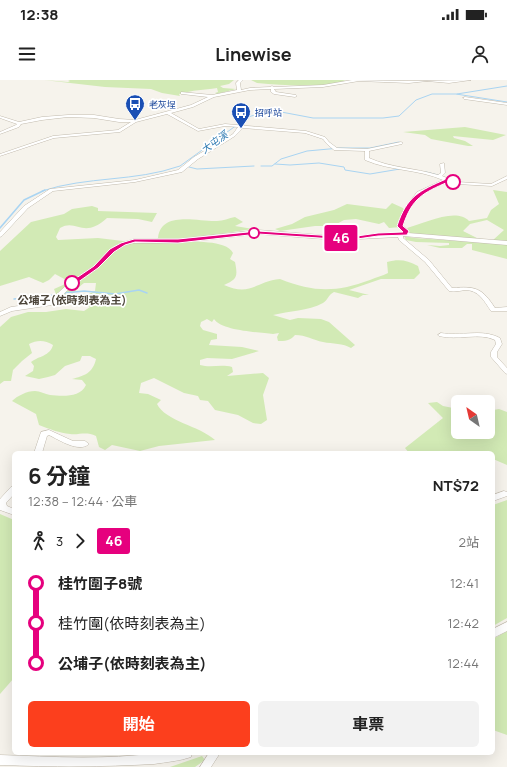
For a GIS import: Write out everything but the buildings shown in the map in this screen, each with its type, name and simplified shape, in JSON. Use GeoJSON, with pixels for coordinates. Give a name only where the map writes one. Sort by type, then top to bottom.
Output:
{"type":"FeatureCollection","features":[{"type":"Feature","properties":{"kind":"street"},"geometry":{"type":"LineString","coordinates":[[239,90],[238,83],[241,80]]}},
{"type":"Feature","properties":{"kind":"street"},"geometry":{"type":"LineString","coordinates":[[0,117],[19,122],[60,117],[109,118],[135,121],[192,106],[213,96],[239,90],[323,86],[358,80],[409,82],[427,80],[449,82],[469,80]]}},
{"type":"Feature","properties":{"kind":"street"},"geometry":{"type":"LineString","coordinates":[[272,88],[275,93],[295,96]]}},
{"type":"Feature","properties":{"kind":"street"},"geometry":{"type":"LineString","coordinates":[[182,93],[213,96]]}},
{"type":"Feature","properties":{"kind":"street"},"geometry":{"type":"LineString","coordinates":[[465,98],[507,104]]}},
{"type":"Feature","properties":{"kind":"street"},"geometry":{"type":"LineString","coordinates":[[168,113],[198,130],[225,125],[306,132],[324,138],[335,148],[367,150],[401,143]]}},
{"type":"Feature","properties":{"kind":"street"},"geometry":{"type":"LineString","coordinates":[[0,155],[53,137],[119,131],[135,121]]}},
{"type":"Feature","properties":{"kind":"street"},"geometry":{"type":"LineString","coordinates":[[0,133],[18,126],[19,122]]}},
{"type":"Feature","properties":{"kind":"street"},"geometry":{"type":"LineString","coordinates":[[0,235],[26,207],[52,190],[135,181],[180,171],[196,158],[234,135],[240,127]]}},
{"type":"Feature","properties":{"kind":"street"},"geometry":{"type":"LineString","coordinates":[[367,150],[367,158],[375,162],[392,167],[434,173],[447,180],[457,183],[492,185],[507,177]]}},
{"type":"Feature","properties":{"kind":"street"},"geometry":{"type":"LineString","coordinates":[[439,176],[443,173],[442,164]]}},
{"type":"Feature","properties":{"kind":"street"},"geometry":{"type":"LineString","coordinates":[[447,180],[419,193],[405,212],[400,226],[406,231],[401,239],[427,261],[451,290],[473,289],[480,291],[493,310],[507,309]]}},
{"type":"Feature","properties":{"kind":"street"},"geometry":{"type":"LineString","coordinates":[[0,314],[11,309],[50,304],[72,284],[96,267],[112,251],[123,244],[134,241],[178,241],[258,232],[350,238],[378,234],[403,234],[409,236],[507,243]]}},
{"type":"Feature","properties":{"kind":"street"},"geometry":{"type":"LineString","coordinates":[[308,235],[318,240]]}},
{"type":"Feature","properties":{"kind":"street"},"geometry":{"type":"LineString","coordinates":[[441,335],[451,338],[470,334],[490,334],[495,336],[498,339],[499,344],[494,352],[494,357],[507,372]]}},
{"type":"Feature","properties":{"kind":"street"},"geometry":{"type":"LineString","coordinates":[[39,451],[44,434],[49,432],[72,444],[85,444]]}},
{"type":"Feature","properties":{"kind":"street"},"geometry":{"type":"LineString","coordinates":[[12,491],[2,502],[3,508],[12,511]]}},
{"type":"Feature","properties":{"kind":"street"},"geometry":{"type":"LineString","coordinates":[[495,497],[504,494]]}},
{"type":"Feature","properties":{"kind":"street"},"geometry":{"type":"LineString","coordinates":[[495,633],[507,626]]}},
{"type":"Feature","properties":{"kind":"street"},"geometry":{"type":"LineString","coordinates":[[0,760],[104,764],[162,759],[179,755]]}},
{"type":"Feature","properties":{"kind":"street"},"geometry":{"type":"LineString","coordinates":[[205,767],[214,755]]}},
{"type":"Feature","properties":{"kind":"green space"},"geometry":{"type":"Polygon","coordinates":[[[44,80],[68,82],[70,81],[68,80],[234,80],[229,84],[220,86],[223,88],[236,89],[217,94],[215,93],[218,92],[217,88],[198,90],[179,94],[180,96],[162,93],[151,89],[105,87],[44,80]]]}},
{"type":"Feature","properties":{"kind":"green space"},"geometry":{"type":"Polygon","coordinates":[[[251,80],[343,80],[348,82],[325,85],[291,85],[257,83],[251,80]]]}},
{"type":"Feature","properties":{"kind":"green space"},"geometry":{"type":"Polygon","coordinates":[[[465,127],[506,135],[493,140],[453,136],[454,138],[465,141],[473,146],[468,146],[431,139],[425,135],[403,132],[465,127]]]}},
{"type":"Feature","properties":{"kind":"green space"},"geometry":{"type":"Polygon","coordinates":[[[493,190],[507,192],[507,241],[492,241],[504,230],[487,220],[470,224],[463,231],[477,238],[486,240],[411,235],[407,228],[430,220],[448,216],[463,217],[469,221],[487,218],[491,210],[499,204],[493,190]]]}},
{"type":"Feature","properties":{"kind":"green space"},"geometry":{"type":"Polygon","coordinates":[[[392,203],[403,208],[407,215],[406,217],[400,218],[398,221],[401,227],[389,228],[384,222],[379,224],[356,219],[344,220],[333,226],[315,226],[280,231],[275,229],[292,224],[305,217],[334,210],[347,204],[386,209],[392,203]]]}},
{"type":"Feature","properties":{"kind":"green space"},"geometry":{"type":"Polygon","coordinates":[[[92,206],[98,208],[98,211],[157,213],[152,222],[138,219],[107,218],[92,227],[81,228],[71,225],[66,226],[60,228],[56,237],[58,240],[98,238],[123,241],[155,241],[158,238],[161,229],[166,224],[173,221],[191,219],[222,221],[235,217],[243,222],[235,226],[253,229],[178,240],[208,242],[223,245],[229,249],[233,253],[230,259],[235,262],[236,277],[224,285],[233,288],[247,289],[265,282],[280,279],[293,284],[315,289],[336,289],[358,284],[388,273],[387,262],[395,261],[410,262],[418,266],[420,273],[414,279],[381,279],[349,290],[369,295],[363,295],[358,298],[334,292],[325,302],[317,306],[273,315],[290,320],[298,318],[321,319],[329,322],[355,345],[351,348],[345,345],[323,342],[299,335],[295,335],[287,340],[278,341],[277,337],[279,333],[273,334],[250,332],[224,326],[214,319],[212,322],[207,319],[201,322],[200,326],[203,330],[217,334],[217,339],[211,340],[209,345],[242,347],[259,351],[232,359],[207,358],[200,360],[200,365],[232,367],[233,372],[227,376],[263,373],[269,378],[263,395],[267,420],[261,424],[253,423],[238,415],[215,410],[208,401],[200,400],[198,396],[184,393],[154,378],[141,383],[139,393],[148,394],[161,400],[157,404],[167,415],[209,435],[215,440],[159,446],[140,451],[112,445],[105,450],[99,447],[96,436],[86,433],[74,434],[54,431],[39,425],[36,414],[12,401],[22,394],[32,391],[39,391],[50,395],[60,396],[80,392],[86,385],[82,380],[72,379],[80,377],[90,371],[95,364],[96,359],[90,356],[82,356],[80,361],[65,366],[55,375],[48,377],[39,379],[25,376],[33,371],[34,366],[31,362],[47,354],[52,349],[53,345],[50,343],[44,341],[35,342],[29,344],[32,353],[13,370],[11,381],[4,381],[0,384],[0,327],[11,317],[28,312],[46,312],[66,309],[84,311],[90,307],[81,302],[79,298],[82,294],[89,294],[95,291],[96,283],[84,283],[66,298],[57,297],[54,289],[68,281],[55,274],[43,283],[29,277],[0,286],[0,251],[31,222],[64,214],[72,209],[92,206]]]}},
{"type":"Feature","properties":{"kind":"green space"},"geometry":{"type":"Polygon","coordinates":[[[404,236],[414,238],[507,244],[507,259],[472,250],[472,244],[467,244],[462,248],[440,248],[427,245],[440,246],[449,245],[449,243],[416,242],[406,240],[404,236]]]}},
{"type":"Feature","properties":{"kind":"green space"},"geometry":{"type":"Polygon","coordinates":[[[437,402],[443,406],[451,408],[451,439],[495,439],[495,410],[499,409],[507,412],[507,465],[495,460],[495,451],[407,451],[405,448],[443,418],[428,403],[437,402]]]}},
{"type":"Feature","properties":{"kind":"green space"},"geometry":{"type":"Polygon","coordinates":[[[507,500],[507,618],[495,625],[495,504],[507,500]]]}},
{"type":"Feature","properties":{"kind":"green space"},"geometry":{"type":"Polygon","coordinates":[[[0,514],[12,519],[12,680],[0,694],[0,514]]]}},
{"type":"Feature","properties":{"kind":"green space"},"geometry":{"type":"Polygon","coordinates":[[[507,631],[507,735],[495,731],[495,638],[507,631]]]}},
{"type":"Feature","properties":{"kind":"green space"},"geometry":{"type":"Polygon","coordinates":[[[202,756],[205,760],[195,767],[170,767],[202,756]]]}},
{"type":"Feature","properties":{"kind":"waterway"},"geometry":{"type":"LineString","coordinates":[[457,94],[507,86]]}},
{"type":"Feature","properties":{"kind":"waterway","name":"大屯溪"},"geometry":{"type":"LineString","coordinates":[[44,190],[76,183],[146,175],[180,166],[248,117],[265,112],[276,111],[313,118],[383,118],[399,116],[416,100],[432,94],[456,94],[507,102]]}},
{"type":"Feature","properties":{"kind":"waterway"},"geometry":{"type":"LineString","coordinates":[[261,166],[272,166],[281,159],[307,151],[340,148],[370,148],[399,142]]}},
{"type":"Feature","properties":{"kind":"waterway"},"geometry":{"type":"LineString","coordinates":[[275,164],[290,165],[319,163],[344,167],[345,170],[370,174],[400,169]]}},
{"type":"Feature","properties":{"kind":"waterway"},"geometry":{"type":"LineString","coordinates":[[189,167],[197,169],[254,166]]}},
{"type":"Feature","properties":{"kind":"waterway"},"geometry":{"type":"LineString","coordinates":[[426,172],[438,175]]}},
{"type":"Feature","properties":{"kind":"waterway","name":"大屯溪"},"geometry":{"type":"LineString","coordinates":[[0,228],[24,200],[44,190]]}},
{"type":"Feature","properties":{"kind":"waterway"},"geometry":{"type":"LineString","coordinates":[[65,293],[84,291],[115,294],[139,290],[147,293]]}},
{"type":"Feature","properties":{"kind":"waterway"},"geometry":{"type":"LineString","coordinates":[[14,299],[55,295]]}},
{"type":"Feature","properties":{"kind":"bus line","name":"46"},"geometry":{"type":"LineString","coordinates":[[72,283],[96,267],[112,251],[123,244],[134,241],[178,241],[258,232],[338,238],[357,238],[378,234],[405,234],[406,231],[400,226],[404,219],[405,212],[419,193],[432,188],[437,183],[447,180],[453,182]]}},
{"type":"Feature","properties":{"kind":"place","name":"老灰埕"},"geometry":{"type":"Point","coordinates":[135,121]}},
{"type":"Feature","properties":{"kind":"place","name":"招呼站"},"geometry":{"type":"Point","coordinates":[241,129]}},
{"type":"Feature","properties":{"kind":"place","name":"公埔子(依時刻表為主)"},"geometry":{"type":"Point","coordinates":[72,283]}}]}
